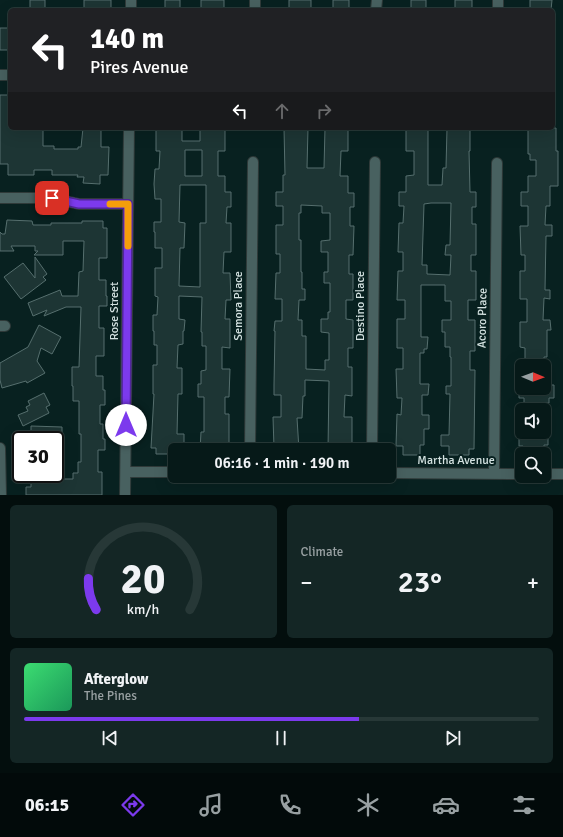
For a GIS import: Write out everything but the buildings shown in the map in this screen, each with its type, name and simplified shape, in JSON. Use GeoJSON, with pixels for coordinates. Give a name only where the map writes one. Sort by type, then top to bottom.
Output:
{"type":"FeatureCollection","features":[{"type":"Feature","properties":{"kind":"street","name":"Rose Street"},"geometry":{"type":"LineString","coordinates":[[125,495],[129,130]]}},
{"type":"Feature","properties":{"kind":"street","name":"Semora Place"},"geometry":{"type":"LineString","coordinates":[[250,443],[253,162]]}},
{"type":"Feature","properties":{"kind":"street","name":"Destino Place"},"geometry":{"type":"LineString","coordinates":[[372,443],[374,162]]}},
{"type":"Feature","properties":{"kind":"street","name":"Acoro Place"},"geometry":{"type":"LineString","coordinates":[[494,474],[497,163]]}},
{"type":"Feature","properties":{"kind":"street"},"geometry":{"type":"LineString","coordinates":[[0,198],[52,198],[79,204],[128,204]]}},
{"type":"Feature","properties":{"kind":"street"},"geometry":{"type":"LineString","coordinates":[[0,448],[1,495]]}},
{"type":"Feature","properties":{"kind":"street"},"geometry":{"type":"LineString","coordinates":[[126,472],[168,472]]}},
{"type":"Feature","properties":{"kind":"street","name":"Martha Avenue"},"geometry":{"type":"LineString","coordinates":[[396,473],[515,474]]}},
{"type":"Feature","properties":{"kind":"street"},"geometry":{"type":"LineString","coordinates":[[551,474],[563,474]]}},
{"type":"Feature","properties":{"kind":"slow traffic"},"geometry":{"type":"LineString","coordinates":[[110,204],[128,204],[128,246]]}},
{"type":"Feature","properties":{"kind":"route"},"geometry":{"type":"LineString","coordinates":[[52,198],[79,204],[128,204],[126,425]]}}]}
